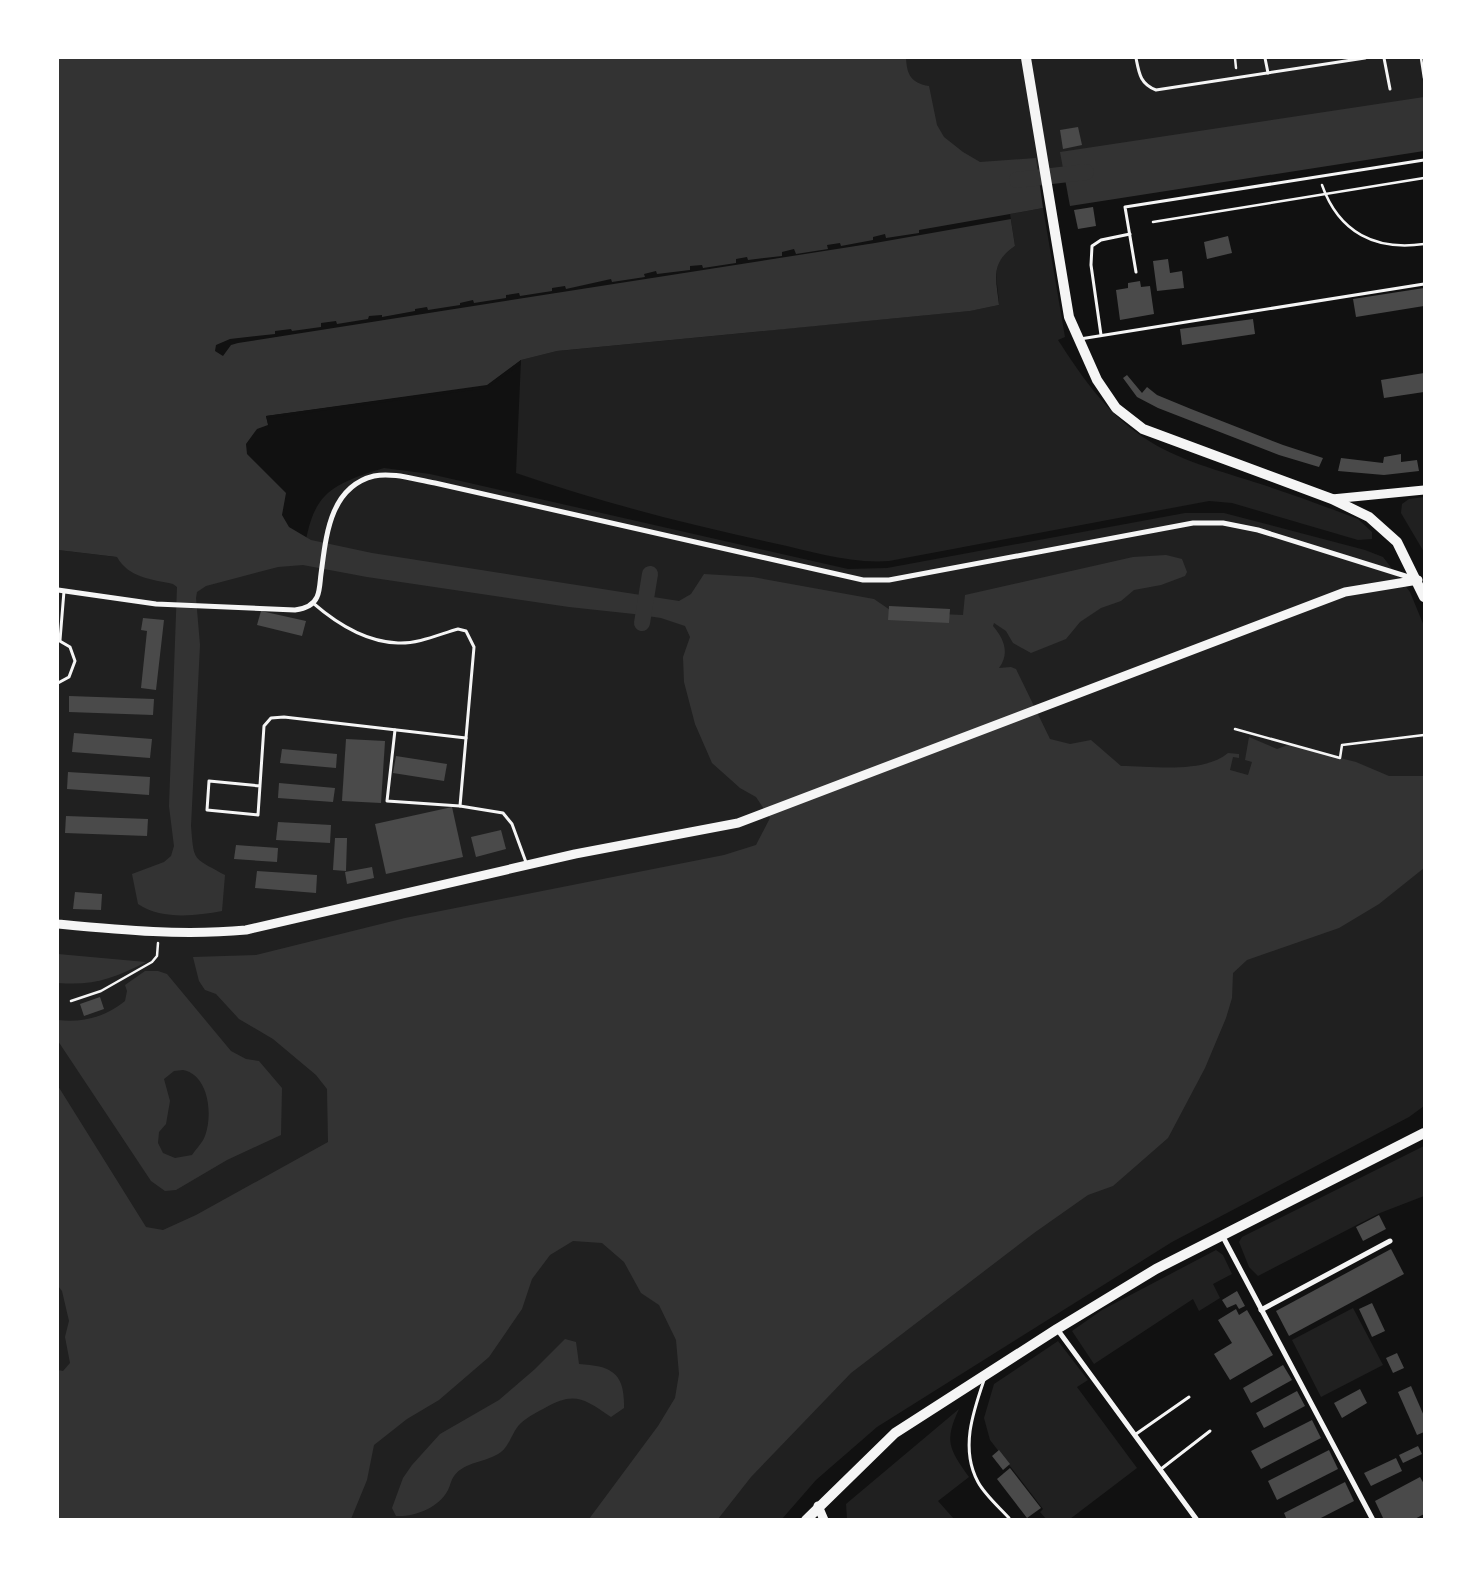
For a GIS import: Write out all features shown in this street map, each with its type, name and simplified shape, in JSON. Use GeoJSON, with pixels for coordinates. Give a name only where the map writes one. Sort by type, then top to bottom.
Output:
{"type":"FeatureCollection","features":[{"type":"Feature","properties":{"kind":"main road"},"geometry":{"type":"LineString","coordinates":[[1026,62],[1069,317],[1077,339],[1097,380],[1116,408],[1143,429],[1332,500],[1369,517],[1396,542],[1418,580],[1424,597]]}},
{"type":"Feature","properties":{"kind":"main road"},"geometry":{"type":"LineString","coordinates":[[806,1520],[818,1506],[895,1433],[1057,1329],[1156,1269],[1424,1133]]}},
{"type":"Feature","properties":{"kind":"street"},"geometry":{"type":"LineString","coordinates":[[61,590],[173,605],[295,610],[305,608],[313,603],[318,591],[330,519],[337,504],[360,481],[374,476],[435,483],[863,580],[889,580],[1193,523],[1223,522],[1258,530],[1418,580]]}},
{"type":"Feature","properties":{"kind":"street"},"geometry":{"type":"LineString","coordinates":[[1332,500],[1424,490]]}},
{"type":"Feature","properties":{"kind":"street"},"geometry":{"type":"LineString","coordinates":[[58,924],[159,934],[211,933],[263,926],[527,865],[738,823],[1345,592],[1384,584],[1418,580]]}},
{"type":"Feature","properties":{"kind":"street"},"geometry":{"type":"LineString","coordinates":[[1222,1235],[1373,1520]]}},
{"type":"Feature","properties":{"kind":"street"},"geometry":{"type":"LineString","coordinates":[[1262,1310],[1390,1242]]}},
{"type":"Feature","properties":{"kind":"street"},"geometry":{"type":"LineString","coordinates":[[1057,1329],[1198,1520]]}},
{"type":"Feature","properties":{"kind":"street"},"geometry":{"type":"LineString","coordinates":[[818,1506],[824,1520]]}},
{"type":"Feature","properties":{"kind":"lane"},"geometry":{"type":"LineString","coordinates":[[1136,58],[1141,81],[1147,87],[1156,90],[1365,58]]}},
{"type":"Feature","properties":{"kind":"lane"},"geometry":{"type":"LineString","coordinates":[[1265,58],[1268,73]]}},
{"type":"Feature","properties":{"kind":"lane"},"geometry":{"type":"LineString","coordinates":[[1384,58],[1390,89]]}},
{"type":"Feature","properties":{"kind":"lane"},"geometry":{"type":"LineString","coordinates":[[1136,272],[1125,207],[1424,160]]}},
{"type":"Feature","properties":{"kind":"lane"},"geometry":{"type":"LineString","coordinates":[[1101,335],[1091,265],[1092,246],[1101,240],[1130,234]]}},
{"type":"Feature","properties":{"kind":"lane"},"geometry":{"type":"LineString","coordinates":[[1077,339],[1424,284]]}},
{"type":"Feature","properties":{"kind":"lane"},"geometry":{"type":"LineString","coordinates":[[58,683],[69,677],[75,661],[70,647],[59,640],[61,590]]}},
{"type":"Feature","properties":{"kind":"lane"},"geometry":{"type":"LineString","coordinates":[[313,603],[341,625],[375,639],[399,643],[458,628],[466,631],[474,647],[460,806]]}},
{"type":"Feature","properties":{"kind":"lane"},"geometry":{"type":"LineString","coordinates":[[260,786],[209,781],[207,810],[258,815],[260,786],[264,726],[271,718],[284,717],[466,738]]}},
{"type":"Feature","properties":{"kind":"lane"},"geometry":{"type":"LineString","coordinates":[[395,730],[387,800],[460,806],[503,813],[512,824],[527,865]]}},
{"type":"Feature","properties":{"kind":"lane"},"geometry":{"type":"LineString","coordinates":[[986,1374],[972,1412],[969,1437],[972,1462],[978,1482],[1009,1518]]}},
{"type":"Feature","properties":{"kind":"lane"},"geometry":{"type":"LineString","coordinates":[[1136,1434],[1189,1398]]}},
{"type":"Feature","properties":{"kind":"lane"},"geometry":{"type":"LineString","coordinates":[[1161,1469],[1210,1431]]}},
{"type":"Feature","properties":{"kind":"path"},"geometry":{"type":"LineString","coordinates":[[1421,58],[1424,78]]}},
{"type":"Feature","properties":{"kind":"path"},"geometry":{"type":"LineString","coordinates":[[1318,177],[1325,194],[1349,227],[1368,240],[1388,246],[1424,244]]}},
{"type":"Feature","properties":{"kind":"path"},"geometry":{"type":"LineString","coordinates":[[1153,222],[1424,178]]}},
{"type":"Feature","properties":{"kind":"path"},"geometry":{"type":"LineString","coordinates":[[1235,728],[1340,758],[1342,745],[1424,735]]}},
{"type":"Feature","properties":{"kind":"path"},"geometry":{"type":"LineString","coordinates":[[71,1002],[101,991],[152,962],[157,956],[159,934]]}},
{"type":"Feature","properties":{"kind":"shaded area"},"geometry":{"type":"Polygon","coordinates":[[[58,58],[1424,58],[1424,116],[58,321],[58,58]]]}},
{"type":"Feature","properties":{"kind":"shaded area"},"geometry":{"type":"Polygon","coordinates":[[[58,58],[906,58],[907,69],[911,77],[918,83],[929,86],[937,125],[944,137],[963,152],[980,162],[1036,158],[1043,208],[1010,214],[1015,246],[1007,252],[998,265],[996,272],[999,305],[970,311],[557,351],[521,360],[487,385],[266,416],[268,425],[257,429],[246,444],[247,454],[286,493],[282,515],[289,527],[311,540],[372,553],[679,601],[691,594],[704,574],[753,577],[874,599],[893,612],[963,615],[965,595],[1133,557],[1166,555],[1182,559],[1187,572],[1185,576],[1161,585],[1134,590],[1121,601],[1101,608],[1080,622],[1066,639],[1031,653],[1013,643],[1006,631],[994,623],[993,626],[1003,641],[1005,652],[999,668],[1011,667],[1016,669],[1050,739],[1070,744],[1091,740],[1121,766],[1191,766],[1217,760],[1228,753],[1239,754],[1239,758],[1233,757],[1230,770],[1248,775],[1252,762],[1245,760],[1249,737],[1277,749],[1288,745],[1356,762],[1389,776],[1424,776],[1424,868],[1379,904],[1339,928],[1247,960],[1233,973],[1232,998],[1226,1018],[1205,1068],[1168,1138],[1113,1186],[1088,1195],[1034,1233],[851,1373],[751,1477],[718,1519],[589,1519],[658,1426],[675,1398],[679,1374],[676,1340],[659,1305],[641,1293],[624,1262],[602,1243],[573,1241],[550,1255],[532,1279],[522,1309],[489,1357],[439,1400],[407,1419],[374,1445],[367,1480],[351,1519],[58,1519],[58,1370],[63,1371],[70,1363],[65,1337],[69,1321],[62,1291],[58,1286],[58,1086],[146,1227],[163,1230],[196,1215],[328,1142],[327,1089],[316,1075],[273,1039],[239,1019],[216,994],[205,990],[199,981],[193,957],[256,955],[405,918],[724,855],[756,845],[770,818],[756,797],[740,788],[712,763],[695,724],[684,682],[683,657],[690,637],[685,626],[661,618],[569,607],[367,577],[303,565],[278,567],[206,586],[197,592],[196,598],[200,645],[191,826],[193,847],[197,858],[225,875],[222,911],[190,915],[168,915],[157,913],[138,904],[132,874],[164,862],[171,856],[174,846],[169,806],[177,587],[173,584],[149,579],[134,573],[122,564],[117,557],[58,550],[58,58]]]}},
{"type":"Feature","properties":{"kind":"shaded area"},"geometry":{"type":"Polygon","coordinates":[[[1424,97],[1424,151],[1070,206],[1060,152],[1424,97]]]}},
{"type":"Feature","properties":{"kind":"shaded area"},"geometry":{"type":"Polygon","coordinates":[[[1043,208],[1065,337],[1058,340],[1084,378],[1113,412],[1124,423],[1149,441],[1178,456],[1358,519],[1372,532],[1372,539],[1358,540],[1232,503],[1209,501],[889,561],[860,561],[816,553],[676,520],[579,494],[516,473],[521,360],[557,351],[969,311],[999,305],[996,272],[1001,259],[1015,246],[1010,214],[1043,208]]]}},
{"type":"Feature","properties":{"kind":"shaded area"},"geometry":{"type":"Polygon","coordinates":[[[384,468],[430,474],[848,569],[887,568],[1185,513],[1224,513],[1365,550],[1383,557],[1410,592],[1424,626],[1424,1106],[1409,1117],[1172,1242],[877,1427],[816,1480],[782,1519],[58,1520],[58,550],[117,557],[302,565],[310,525],[315,510],[322,499],[345,482],[384,468]]]}},
{"type":"Feature","properties":{"kind":"shaded area"},"geometry":{"type":"Polygon","coordinates":[[[1424,497],[1424,552],[1401,513],[1402,504],[1409,499],[1424,497]]]}},
{"type":"Feature","properties":{"kind":"shaded area"},"geometry":{"type":"Polygon","coordinates":[[[58,954],[146,962],[104,980],[71,984],[58,983],[58,954]]]}},
{"type":"Feature","properties":{"kind":"shaded area"},"geometry":{"type":"Polygon","coordinates":[[[145,971],[158,971],[167,974],[231,1051],[246,1059],[259,1061],[282,1088],[281,1135],[227,1160],[176,1190],[165,1191],[151,1181],[58,1041],[58,1020],[85,1020],[110,1011],[125,1001],[127,991],[125,985],[145,971]],[[183,1070],[174,1071],[164,1079],[170,1101],[166,1124],[159,1132],[158,1143],[163,1153],[175,1158],[192,1155],[204,1138],[209,1118],[207,1097],[199,1079],[192,1073],[183,1070]]]}},
{"type":"Feature","properties":{"kind":"shaded area"},"geometry":{"type":"Polygon","coordinates":[[[1424,1146],[1424,1196],[1380,1213],[1258,1276],[1249,1267],[1239,1242],[1242,1237],[1424,1146]]]}},
{"type":"Feature","properties":{"kind":"shaded area"},"geometry":{"type":"Polygon","coordinates":[[[1216,1250],[1223,1255],[1232,1274],[1213,1284],[1220,1298],[1199,1311],[1193,1299],[1094,1364],[1072,1331],[1102,1310],[1216,1250]]]}},
{"type":"Feature","properties":{"kind":"shaded area"},"geometry":{"type":"Polygon","coordinates":[[[1353,1308],[1383,1365],[1321,1397],[1292,1340],[1353,1308]]]}},
{"type":"Feature","properties":{"kind":"shaded area"},"geometry":{"type":"Polygon","coordinates":[[[565,1339],[576,1342],[579,1364],[608,1369],[614,1373],[622,1386],[624,1408],[611,1417],[593,1405],[578,1399],[554,1403],[522,1422],[501,1452],[464,1467],[459,1471],[439,1502],[418,1513],[396,1516],[392,1508],[403,1478],[440,1434],[499,1400],[535,1369],[565,1339]]]}},
{"type":"Feature","properties":{"kind":"shaded area"},"geometry":{"type":"Polygon","coordinates":[[[1058,1341],[1088,1380],[1077,1387],[1137,1468],[1070,1519],[1046,1519],[1040,1512],[1043,1509],[990,1440],[984,1418],[994,1384],[1058,1341]]]}},
{"type":"Feature","properties":{"kind":"shaded area"},"geometry":{"type":"Polygon","coordinates":[[[959,1409],[951,1429],[951,1444],[953,1452],[969,1477],[938,1501],[954,1519],[847,1519],[846,1504],[959,1409]]]}},
{"type":"Feature","properties":{"kind":"pier"},"geometry":{"type":"Polygon","coordinates":[[[1010,214],[1011,219],[875,243],[238,343],[231,345],[223,356],[215,351],[216,345],[230,339],[275,334],[275,331],[321,327],[321,323],[336,321],[337,324],[368,319],[369,316],[382,315],[382,317],[427,307],[428,310],[460,305],[460,303],[473,300],[474,303],[506,298],[506,295],[519,293],[520,296],[552,291],[552,288],[565,286],[566,289],[611,279],[612,282],[645,277],[644,274],[656,271],[657,274],[690,270],[690,266],[702,265],[703,268],[736,263],[736,259],[747,257],[748,260],[782,256],[782,252],[794,249],[796,254],[828,249],[827,245],[840,243],[841,246],[873,240],[873,237],[885,234],[886,238],[919,233],[919,230],[1010,214]]]}},
{"type":"Feature","properties":{"kind":"pier"},"geometry":{"type":"Polygon","coordinates":[[[521,360],[521,364],[487,388],[269,418],[269,427],[266,416],[487,386],[521,360]]]}},
{"type":"Feature","properties":{"kind":"building"},"geometry":{"type":"Polygon","coordinates":[[[1078,127],[1082,145],[1063,149],[1060,130],[1078,127]]]}},
{"type":"Feature","properties":{"kind":"building"},"geometry":{"type":"Polygon","coordinates":[[[1093,207],[1096,226],[1078,229],[1074,210],[1093,207]]]}},
{"type":"Feature","properties":{"kind":"building"},"geometry":{"type":"Polygon","coordinates":[[[1228,236],[1232,253],[1207,259],[1204,242],[1228,236]]]}},
{"type":"Feature","properties":{"kind":"building"},"geometry":{"type":"Polygon","coordinates":[[[1168,259],[1170,273],[1182,271],[1184,288],[1157,291],[1153,261],[1168,259]]]}},
{"type":"Feature","properties":{"kind":"building"},"geometry":{"type":"Polygon","coordinates":[[[1140,281],[1141,287],[1150,286],[1154,314],[1120,320],[1116,290],[1128,288],[1128,283],[1140,281]]]}},
{"type":"Feature","properties":{"kind":"building"},"geometry":{"type":"Polygon","coordinates":[[[1424,288],[1424,306],[1356,317],[1353,299],[1424,288]]]}},
{"type":"Feature","properties":{"kind":"building"},"geometry":{"type":"Polygon","coordinates":[[[1253,319],[1255,334],[1182,345],[1180,329],[1253,319]]]}},
{"type":"Feature","properties":{"kind":"building"},"geometry":{"type":"Polygon","coordinates":[[[1424,373],[1424,392],[1384,398],[1381,380],[1424,373]]]}},
{"type":"Feature","properties":{"kind":"building"},"geometry":{"type":"Polygon","coordinates":[[[1127,375],[1142,393],[1147,387],[1157,395],[1191,409],[1283,445],[1323,458],[1319,467],[1279,455],[1158,408],[1137,397],[1123,378],[1127,375]]]}},
{"type":"Feature","properties":{"kind":"building"},"geometry":{"type":"Polygon","coordinates":[[[1401,454],[1401,462],[1417,460],[1419,471],[1384,475],[1338,471],[1341,458],[1383,463],[1384,457],[1401,454]]]}},
{"type":"Feature","properties":{"kind":"building"},"geometry":{"type":"Polygon","coordinates":[[[889,606],[950,609],[949,623],[888,620],[889,606]]]}},
{"type":"Feature","properties":{"kind":"building"},"geometry":{"type":"Polygon","coordinates":[[[261,611],[306,621],[302,636],[257,625],[261,611]]]}},
{"type":"Feature","properties":{"kind":"building"},"geometry":{"type":"Polygon","coordinates":[[[143,618],[164,620],[156,690],[141,688],[147,631],[141,630],[143,618]]]}},
{"type":"Feature","properties":{"kind":"building"},"geometry":{"type":"Polygon","coordinates":[[[69,696],[154,699],[153,715],[69,712],[69,696]]]}},
{"type":"Feature","properties":{"kind":"building"},"geometry":{"type":"Polygon","coordinates":[[[74,733],[152,739],[150,758],[72,752],[74,733]]]}},
{"type":"Feature","properties":{"kind":"building"},"geometry":{"type":"Polygon","coordinates":[[[346,739],[385,741],[381,803],[342,801],[346,739]]]}},
{"type":"Feature","properties":{"kind":"building"},"geometry":{"type":"Polygon","coordinates":[[[282,749],[337,754],[336,768],[280,763],[282,749]]]}},
{"type":"Feature","properties":{"kind":"building"},"geometry":{"type":"Polygon","coordinates":[[[396,756],[447,764],[444,781],[393,773],[396,756]]]}},
{"type":"Feature","properties":{"kind":"building"},"geometry":{"type":"Polygon","coordinates":[[[68,772],[150,777],[149,795],[67,789],[68,772]]]}},
{"type":"Feature","properties":{"kind":"building"},"geometry":{"type":"Polygon","coordinates":[[[279,783],[335,788],[333,802],[278,798],[279,783]]]}},
{"type":"Feature","properties":{"kind":"building"},"geometry":{"type":"Polygon","coordinates":[[[452,807],[463,857],[386,874],[375,824],[452,807]]]}},
{"type":"Feature","properties":{"kind":"building"},"geometry":{"type":"Polygon","coordinates":[[[66,816],[148,819],[147,836],[65,833],[66,816]]]}},
{"type":"Feature","properties":{"kind":"building"},"geometry":{"type":"Polygon","coordinates":[[[278,822],[331,825],[330,843],[276,840],[278,822]]]}},
{"type":"Feature","properties":{"kind":"building"},"geometry":{"type":"Polygon","coordinates":[[[501,830],[506,849],[476,857],[471,837],[501,830]]]}},
{"type":"Feature","properties":{"kind":"building"},"geometry":{"type":"Polygon","coordinates":[[[335,838],[347,838],[346,871],[333,870],[335,838]]]}},
{"type":"Feature","properties":{"kind":"building"},"geometry":{"type":"Polygon","coordinates":[[[236,845],[278,848],[277,862],[234,859],[236,845]]]}},
{"type":"Feature","properties":{"kind":"building"},"geometry":{"type":"Polygon","coordinates":[[[372,867],[374,878],[347,884],[345,872],[372,867]]]}},
{"type":"Feature","properties":{"kind":"building"},"geometry":{"type":"Polygon","coordinates":[[[257,871],[317,875],[316,893],[255,888],[257,871]]]}},
{"type":"Feature","properties":{"kind":"building"},"geometry":{"type":"Polygon","coordinates":[[[75,892],[102,894],[101,910],[73,909],[75,892]]]}},
{"type":"Feature","properties":{"kind":"building"},"geometry":{"type":"Polygon","coordinates":[[[100,997],[104,1009],[84,1016],[80,1004],[100,997]]]}},
{"type":"Feature","properties":{"kind":"building"},"geometry":{"type":"Polygon","coordinates":[[[1379,1215],[1386,1229],[1363,1241],[1356,1227],[1379,1215]]]}},
{"type":"Feature","properties":{"kind":"building"},"geometry":{"type":"Polygon","coordinates":[[[1391,1249],[1404,1274],[1289,1336],[1276,1311],[1391,1249]]]}},
{"type":"Feature","properties":{"kind":"building"},"geometry":{"type":"Polygon","coordinates":[[[1237,1291],[1245,1306],[1239,1309],[1236,1304],[1227,1308],[1222,1300],[1237,1291]]]}},
{"type":"Feature","properties":{"kind":"building"},"geometry":{"type":"Polygon","coordinates":[[[1372,1303],[1385,1331],[1372,1337],[1359,1309],[1372,1303]]]}},
{"type":"Feature","properties":{"kind":"building"},"geometry":{"type":"Polygon","coordinates":[[[1236,1309],[1239,1315],[1247,1310],[1273,1355],[1230,1380],[1214,1354],[1232,1343],[1218,1320],[1236,1309]]]}},
{"type":"Feature","properties":{"kind":"building"},"geometry":{"type":"Polygon","coordinates":[[[1397,1353],[1404,1368],[1393,1373],[1386,1358],[1397,1353]]]}},
{"type":"Feature","properties":{"kind":"building"},"geometry":{"type":"Polygon","coordinates":[[[1283,1365],[1292,1380],[1251,1403],[1243,1388],[1283,1365]]]}},
{"type":"Feature","properties":{"kind":"building"},"geometry":{"type":"Polygon","coordinates":[[[1411,1386],[1424,1416],[1424,1432],[1417,1435],[1398,1392],[1411,1386]]]}},
{"type":"Feature","properties":{"kind":"building"},"geometry":{"type":"Polygon","coordinates":[[[1360,1389],[1367,1403],[1342,1418],[1334,1403],[1360,1389]]]}},
{"type":"Feature","properties":{"kind":"building"},"geometry":{"type":"Polygon","coordinates":[[[1297,1391],[1305,1406],[1264,1428],[1256,1413],[1297,1391]]]}},
{"type":"Feature","properties":{"kind":"building"},"geometry":{"type":"Polygon","coordinates":[[[1312,1420],[1321,1438],[1261,1469],[1251,1451],[1312,1420]]]}},
{"type":"Feature","properties":{"kind":"building"},"geometry":{"type":"Polygon","coordinates":[[[1418,1446],[1422,1454],[1403,1463],[1399,1455],[1418,1446]]]}},
{"type":"Feature","properties":{"kind":"building"},"geometry":{"type":"Polygon","coordinates":[[[999,1450],[1010,1464],[1003,1470],[992,1456],[999,1450]]]}},
{"type":"Feature","properties":{"kind":"building"},"geometry":{"type":"Polygon","coordinates":[[[1329,1450],[1338,1469],[1277,1500],[1268,1481],[1329,1450]]]}},
{"type":"Feature","properties":{"kind":"building"},"geometry":{"type":"Polygon","coordinates":[[[1396,1458],[1402,1471],[1371,1486],[1364,1473],[1396,1458]]]}},
{"type":"Feature","properties":{"kind":"building"},"geometry":{"type":"Polygon","coordinates":[[[1010,1468],[1041,1508],[1027,1518],[997,1479],[1010,1468]]]}},
{"type":"Feature","properties":{"kind":"building"},"geometry":{"type":"Polygon","coordinates":[[[1420,1477],[1424,1484],[1424,1514],[1413,1520],[1384,1520],[1375,1501],[1420,1477]]]}},
{"type":"Feature","properties":{"kind":"building"},"geometry":{"type":"Polygon","coordinates":[[[1345,1482],[1354,1501],[1317,1520],[1287,1520],[1284,1513],[1345,1482]]]}},
{"type":"Feature","properties":{"kind":"waterway"},"geometry":{"type":"LineString","coordinates":[[1017,180],[1086,172]]}},
{"type":"Feature","properties":{"kind":"waterway"},"geometry":{"type":"LineString","coordinates":[[642,623],[650,574]]}}]}
